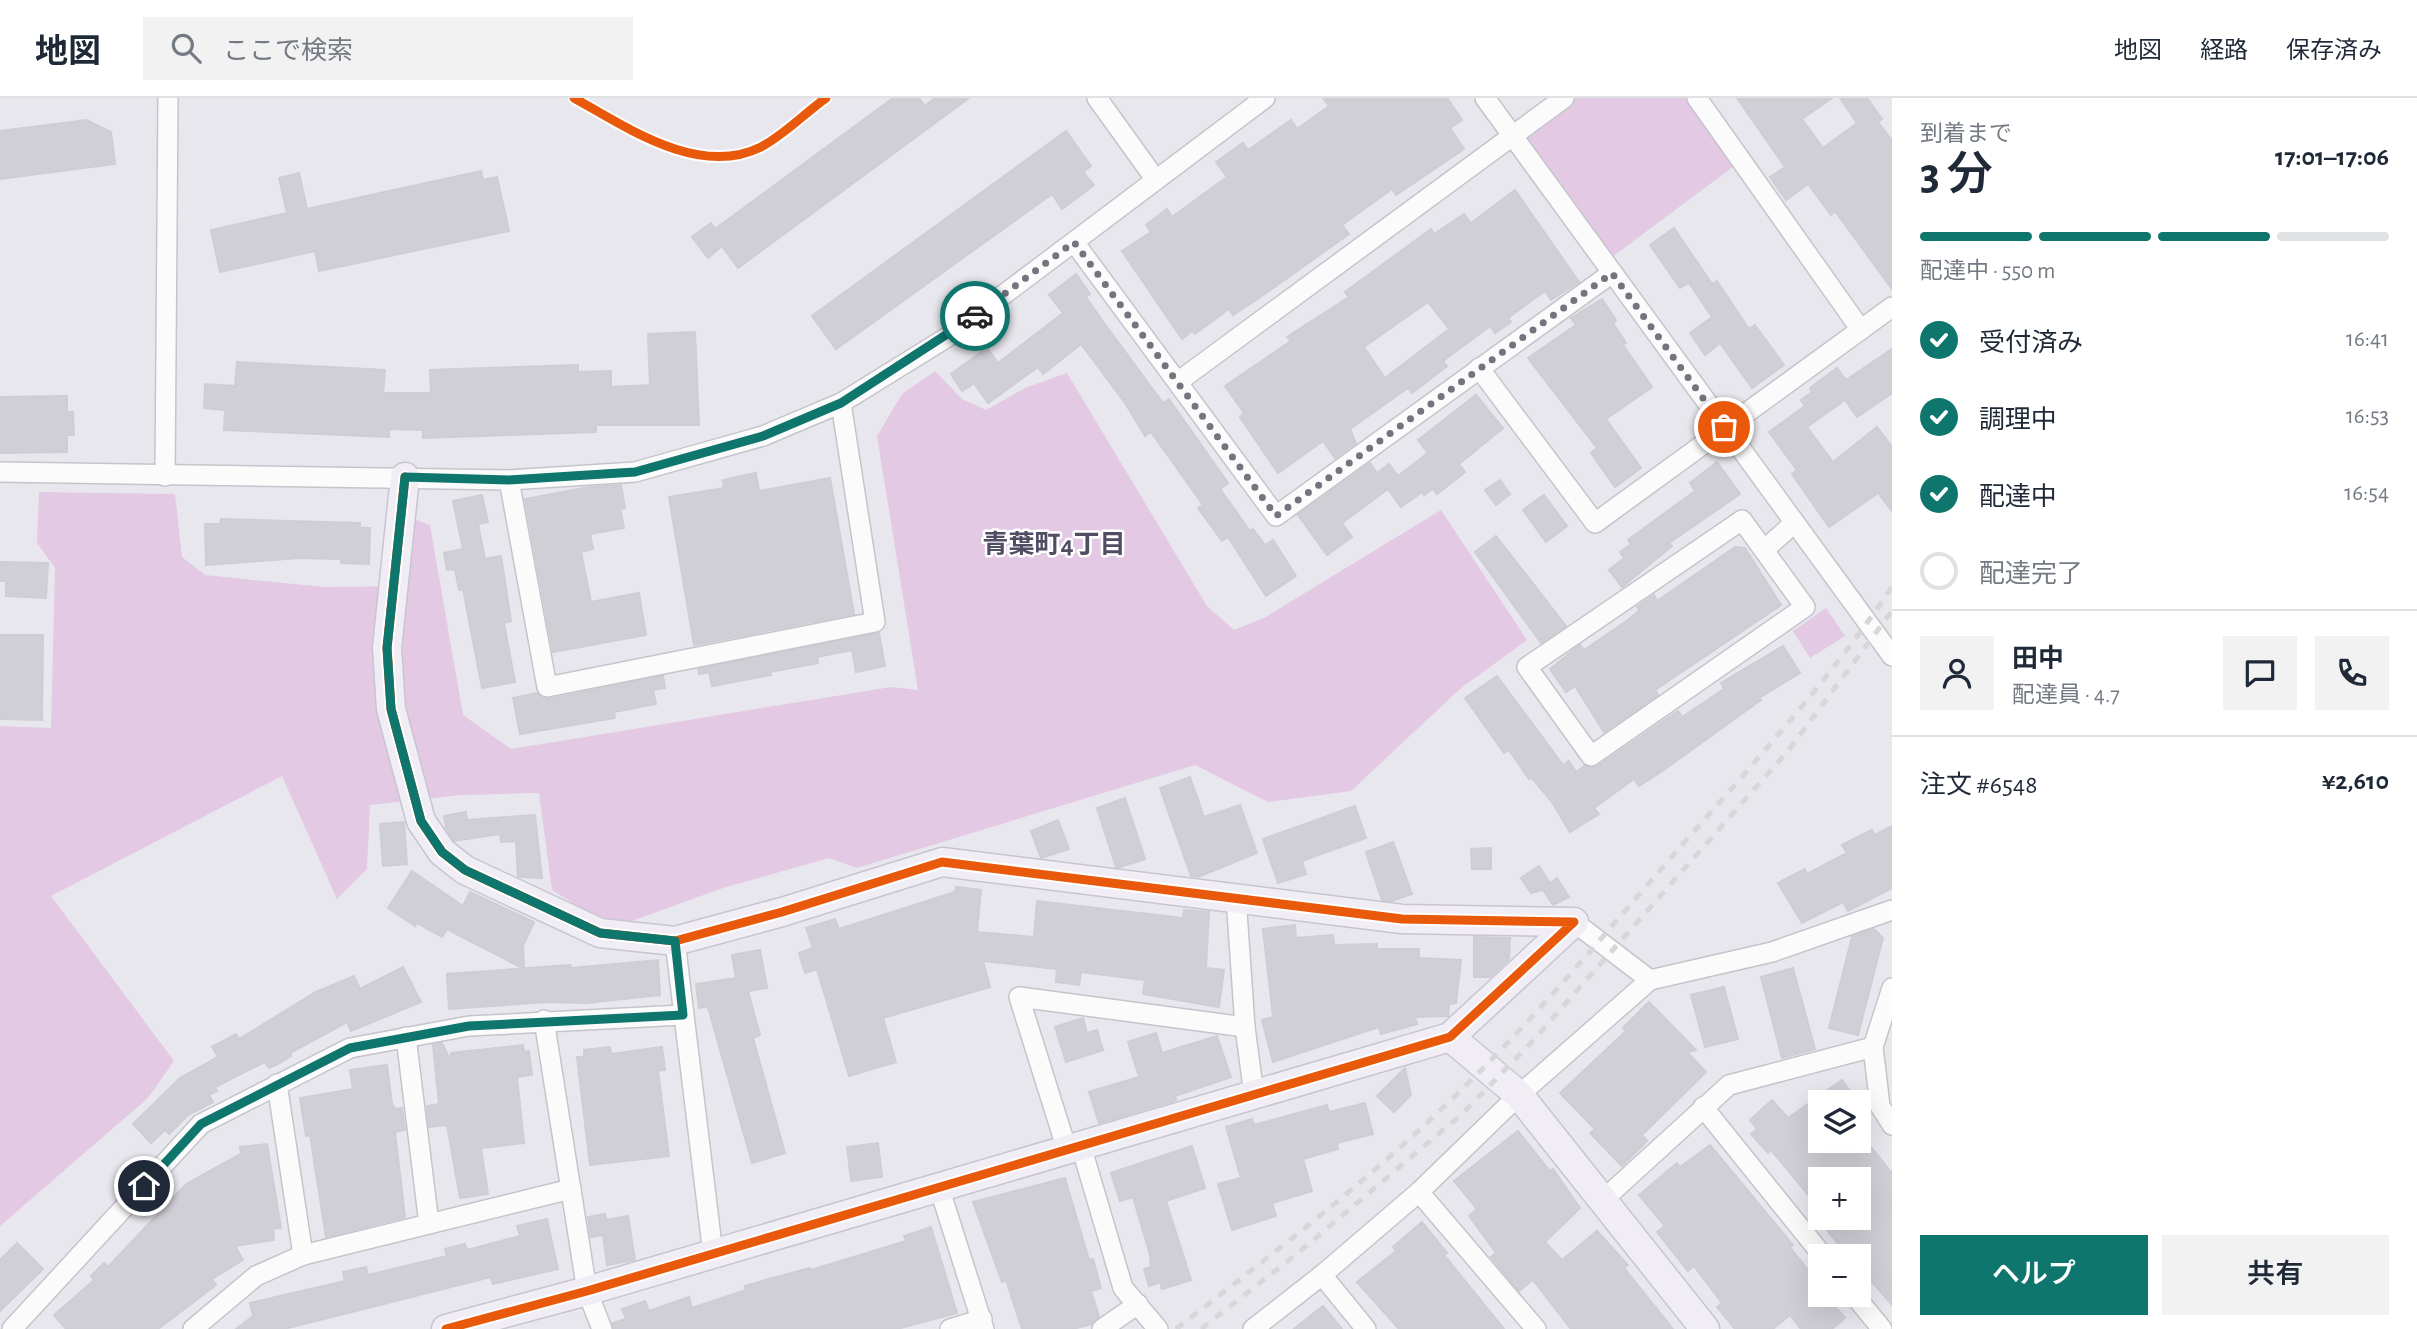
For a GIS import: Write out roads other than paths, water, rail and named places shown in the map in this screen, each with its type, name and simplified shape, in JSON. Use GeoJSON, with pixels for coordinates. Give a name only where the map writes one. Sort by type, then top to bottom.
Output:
{"type":"FeatureCollection","features":[{"type":"Feature","properties":{"kind":"street"},"geometry":{"type":"LineString","coordinates":[[166,476],[168,98]]}},
{"type":"Feature","properties":{"kind":"street"},"geometry":{"type":"LineString","coordinates":[[1097,98],[1156,180]]}},
{"type":"Feature","properties":{"kind":"street"},"geometry":{"type":"LineString","coordinates":[[0,472],[509,480],[635,472],[763,436],[841,403],[946,338],[1265,98]]}},
{"type":"Feature","properties":{"kind":"street"},"geometry":{"type":"LineString","coordinates":[[1485,98],[1793,524],[1892,656]]}},
{"type":"Feature","properties":{"kind":"street"},"geometry":{"type":"LineString","coordinates":[[1179,381],[1564,98]]}},
{"type":"Feature","properties":{"kind":"street"},"geometry":{"type":"LineString","coordinates":[[1697,98],[1861,330]]}},
{"type":"Feature","properties":{"kind":"street"},"geometry":{"type":"LineString","coordinates":[[1074,242],[1276,516],[1612,273]]}},
{"type":"Feature","properties":{"kind":"street"},"geometry":{"type":"LineString","coordinates":[[1479,368],[1595,523],[1892,307]]}},
{"type":"Feature","properties":{"kind":"street"},"geometry":{"type":"LineString","coordinates":[[509,480],[547,687],[875,622],[841,403]]}},
{"type":"Feature","properties":{"kind":"street"},"geometry":{"type":"LineString","coordinates":[[405,477],[387,648],[391,709],[421,821],[442,852],[465,870],[600,933],[675,941],[782,912],[942,862],[1402,919],[1574,922],[1650,980]]}},
{"type":"Feature","properties":{"kind":"street"},"geometry":{"type":"LineString","coordinates":[[1742,520],[1764,550],[1805,607],[1591,756],[1527,667],[1742,520]]}},
{"type":"Feature","properties":{"kind":"street"},"geometry":{"type":"LineString","coordinates":[[1764,550],[1793,524]]}},
{"type":"Feature","properties":{"kind":"street"},"geometry":{"type":"LineString","coordinates":[[1236,897],[1245,1027],[1254,1095]]}},
{"type":"Feature","properties":{"kind":"street"},"geometry":{"type":"LineString","coordinates":[[1253,1329],[1322,1275],[1419,1192],[1519,1095],[1650,980],[1772,952],[1892,910]]}},
{"type":"Feature","properties":{"kind":"street"},"geometry":{"type":"LineString","coordinates":[[446,1329],[586,1291],[1450,1037],[1574,922]]}},
{"type":"Feature","properties":{"kind":"street"},"geometry":{"type":"LineString","coordinates":[[675,941],[713,1254]]}},
{"type":"Feature","properties":{"kind":"street"},"geometry":{"type":"LineString","coordinates":[[1892,988],[1872,1046],[1880,1106],[1892,1125]]}},
{"type":"Feature","properties":{"kind":"street"},"geometry":{"type":"LineString","coordinates":[[1158,1329],[1123,1288],[1019,997],[1245,1027]]}},
{"type":"Feature","properties":{"kind":"street"},"geometry":{"type":"LineString","coordinates":[[12,1329],[201,1124],[350,1048],[469,1026],[544,1020],[683,1015]]}},
{"type":"Feature","properties":{"kind":"street"},"geometry":{"type":"LineString","coordinates":[[544,1020],[586,1291],[602,1329]]}},
{"type":"Feature","properties":{"kind":"street"},"geometry":{"type":"LineString","coordinates":[[406,1037],[429,1224]]}},
{"type":"Feature","properties":{"kind":"street"},"geometry":{"type":"LineString","coordinates":[[1450,1037],[1519,1095],[1705,1329]]}},
{"type":"Feature","properties":{"kind":"street"},"geometry":{"type":"LineString","coordinates":[[1603,1200],[1729,1085],[1872,1046]]}},
{"type":"Feature","properties":{"kind":"street"},"geometry":{"type":"LineString","coordinates":[[277,1084],[303,1255]]}},
{"type":"Feature","properties":{"kind":"street"},"geometry":{"type":"LineString","coordinates":[[1703,1107],[1813,1244]]}},
{"type":"Feature","properties":{"kind":"street"},"geometry":{"type":"LineString","coordinates":[[939,1187],[983,1324],[950,1329]]}},
{"type":"Feature","properties":{"kind":"street"},"geometry":{"type":"LineString","coordinates":[[193,1329],[256,1276],[303,1255],[571,1189]]}},
{"type":"Feature","properties":{"kind":"street"},"geometry":{"type":"LineString","coordinates":[[1419,1192],[1536,1329]]}},
{"type":"Feature","properties":{"kind":"street"},"geometry":{"type":"LineString","coordinates":[[1322,1275],[1366,1329]]}},
{"type":"Feature","properties":{"kind":"street"},"geometry":{"type":"LineString","coordinates":[[1102,1329],[1138,1304]]}},
{"type":"Feature","properties":{"kind":"street"},"geometry":{"type":"LineString","coordinates":[[1864,1307],[1882,1329]]}},
{"type":"Feature","properties":{"kind":"railway"},"geometry":{"type":"LineString","coordinates":[[1176,1329],[1352,1189],[1419,1130],[1512,1038],[1570,975],[1818,687],[1892,587]]}},
{"type":"Feature","properties":{"kind":"railway"},"geometry":{"type":"LineString","coordinates":[[1201,1329],[1298,1253],[1462,1114],[1529,1045],[1788,751],[1892,611]]}},
{"type":"Feature","properties":{"kind":"district","name":"青葉町4丁目"},"geometry":{"type":"Point","coordinates":[1054,544]}}]}
